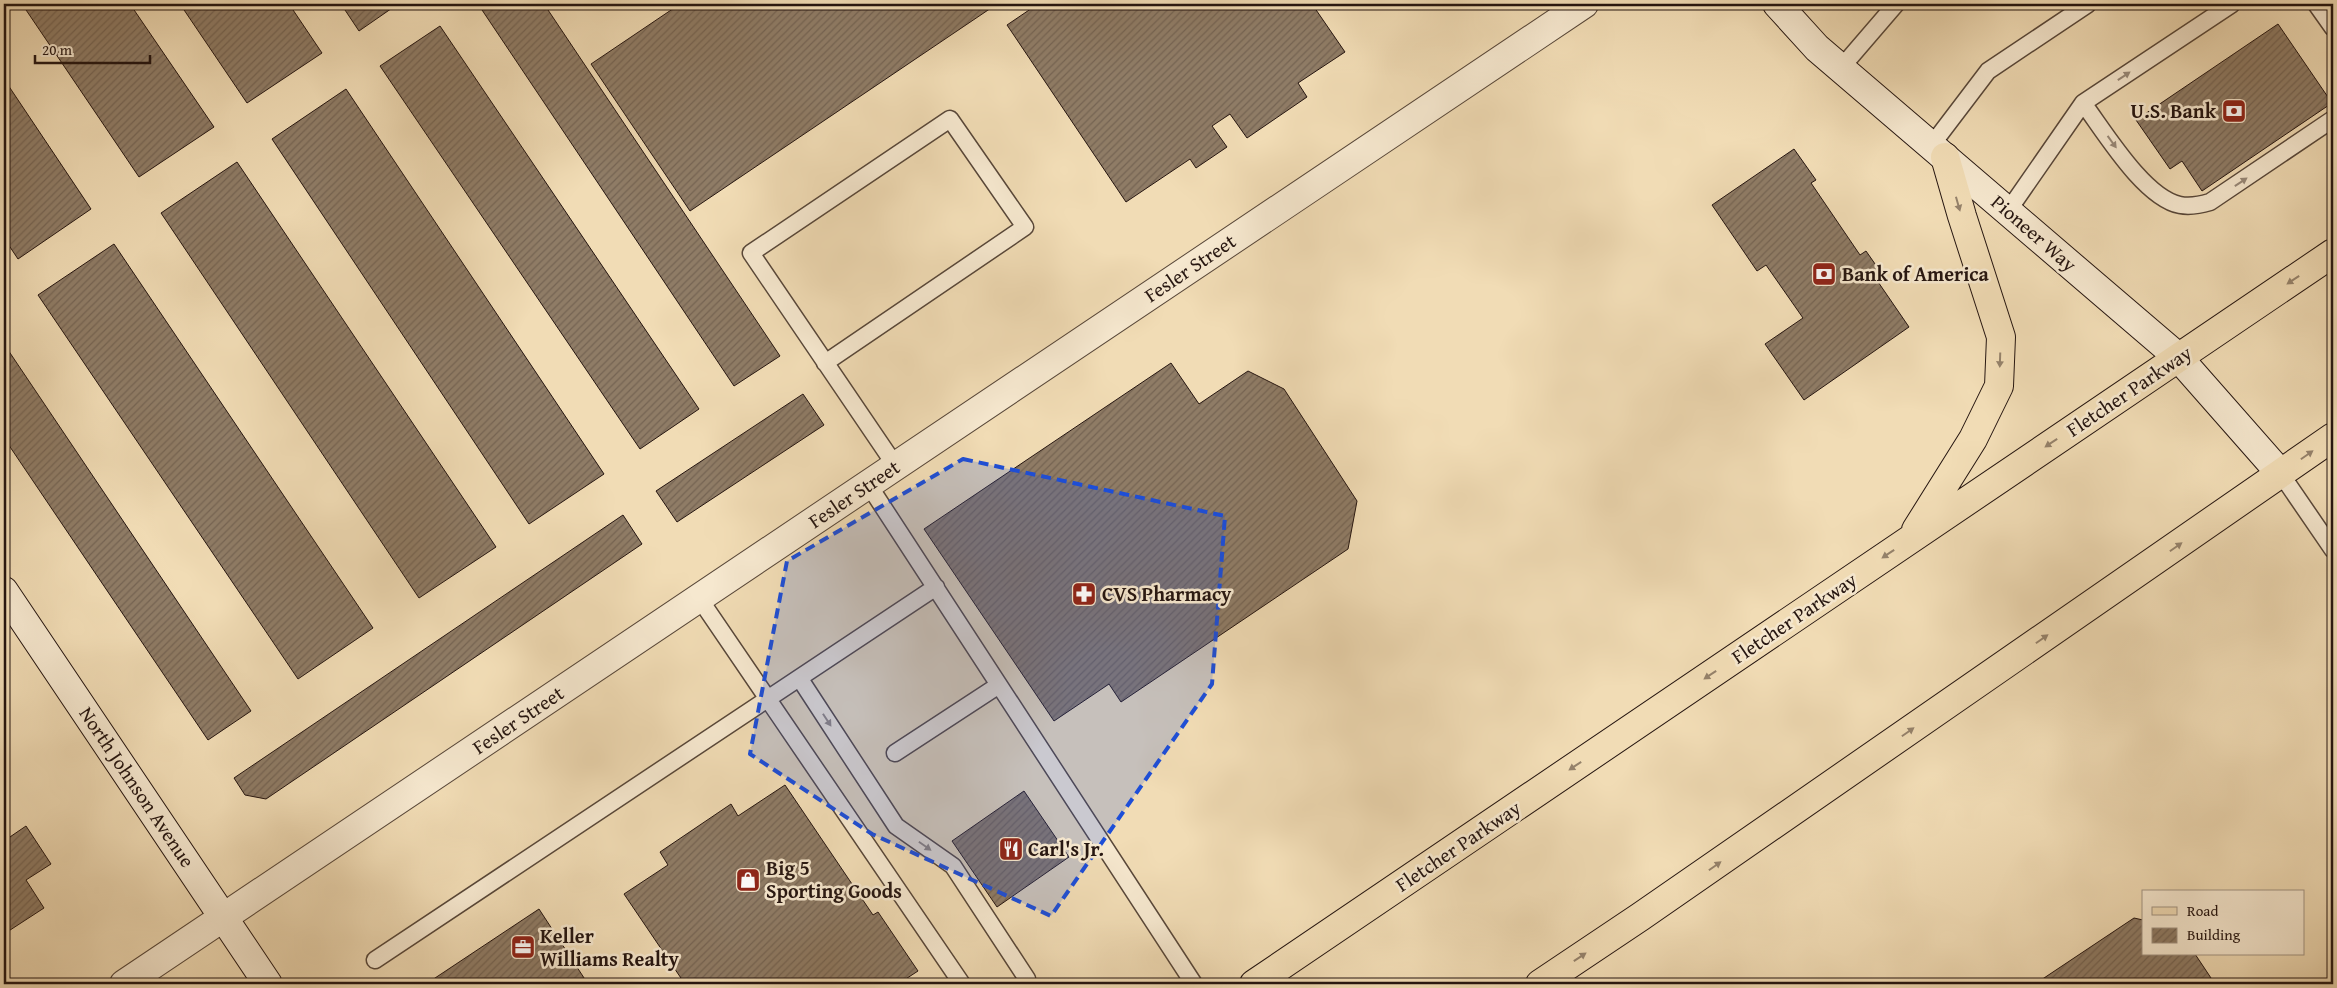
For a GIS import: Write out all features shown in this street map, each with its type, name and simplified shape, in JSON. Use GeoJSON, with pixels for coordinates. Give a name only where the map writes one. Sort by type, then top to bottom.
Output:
{"type":"FeatureCollection","features":[{"type":"Feature","properties":{"kind":"main road"},"geometry":{"type":"LineString","coordinates":[[1910,540],[1973,439],[1999,386],[2001,337],[1962,216],[1938,151]]}},
{"type":"Feature","properties":{"kind":"main road","name":"Fletcher Parkway"},"geometry":{"type":"LineString","coordinates":[[1254,984],[2333,253]]}},
{"type":"Feature","properties":{"kind":"main road"},"geometry":{"type":"LineString","coordinates":[[1540,984],[1640,917],[2333,437]]}},
{"type":"Feature","properties":{"kind":"street","name":"Fesler Street"},"geometry":{"type":"LineString","coordinates":[[124,984],[1584,4]]}},
{"type":"Feature","properties":{"kind":"street","name":"Pioneer Way"},"geometry":{"type":"LineString","coordinates":[[1777,4],[1817,48],[2178,357],[2280,474]]}},
{"type":"Feature","properties":{"kind":"street","name":"North Johnson Avenue"},"geometry":{"type":"LineString","coordinates":[[4,591],[268,984]]}},
{"type":"Feature","properties":{"kind":"lane"},"geometry":{"type":"LineString","coordinates":[[1841,68],[1896,4]]}},
{"type":"Feature","properties":{"kind":"lane"},"geometry":{"type":"LineString","coordinates":[[1938,151],[1988,72],[2088,4]]}},
{"type":"Feature","properties":{"kind":"lane"},"geometry":{"type":"LineString","coordinates":[[2008,211],[2083,103],[2232,4]]}},
{"type":"Feature","properties":{"kind":"lane"},"geometry":{"type":"LineString","coordinates":[[2316,4],[2333,28]]}},
{"type":"Feature","properties":{"kind":"lane"},"geometry":{"type":"LineString","coordinates":[[2083,103],[2128,164],[2146,184],[2162,198],[2178,205],[2193,206],[2210,202],[2333,119]]}},
{"type":"Feature","properties":{"kind":"lane"},"geometry":{"type":"LineString","coordinates":[[825,363],[1025,228],[950,119],[751,253],[825,363],[895,466]]}},
{"type":"Feature","properties":{"kind":"lane"},"geometry":{"type":"LineString","coordinates":[[2280,474],[2333,550]]}},
{"type":"Feature","properties":{"kind":"lane"},"geometry":{"type":"LineString","coordinates":[[868,484],[1194,984]]}},
{"type":"Feature","properties":{"kind":"lane"},"geometry":{"type":"LineString","coordinates":[[375,960],[936,587]]}},
{"type":"Feature","properties":{"kind":"lane"},"geometry":{"type":"LineString","coordinates":[[698,598],[962,984]]}},
{"type":"Feature","properties":{"kind":"lane"},"geometry":{"type":"LineString","coordinates":[[800,679],[896,826],[953,866],[1026,979]]}},
{"type":"Feature","properties":{"kind":"lane"},"geometry":{"type":"LineString","coordinates":[[895,754],[998,685]]}},
{"type":"Feature","properties":{"kind":"highlighted area"},"geometry":{"type":"Polygon","coordinates":[[[963,459],[1225,516],[1212,684],[1051,916],[872,834],[750,754],[787,561],[963,459]]]}},
{"type":"Feature","properties":{"kind":"building"},"geometry":{"type":"Polygon","coordinates":[[[22,4],[130,4],[214,127],[139,177],[22,4]]]}},
{"type":"Feature","properties":{"kind":"building"},"geometry":{"type":"Polygon","coordinates":[[[180,4],[289,4],[322,53],[247,103],[180,4]]]}},
{"type":"Feature","properties":{"kind":"building"},"geometry":{"type":"Polygon","coordinates":[[[341,4],[398,4],[359,31],[341,4]]]}},
{"type":"Feature","properties":{"kind":"building"},"geometry":{"type":"Polygon","coordinates":[[[478,4],[544,4],[780,356],[734,386],[478,4]]]}},
{"type":"Feature","properties":{"kind":"building"},"geometry":{"type":"Polygon","coordinates":[[[680,4],[997,4],[690,211],[591,64],[680,4]]]}},
{"type":"Feature","properties":{"kind":"building"},"geometry":{"type":"Polygon","coordinates":[[[1038,4],[1312,4],[1345,52],[1298,83],[1307,97],[1247,138],[1230,114],[1212,126],[1227,147],[1196,168],[1190,159],[1126,202],[1007,25],[1038,4]]]}},
{"type":"Feature","properties":{"kind":"building","name":"U.S. Bank"},"geometry":{"type":"Polygon","coordinates":[[[2278,24],[2332,103],[2202,191],[2182,161],[2170,169],[2136,120],[2278,24]]]}},
{"type":"Feature","properties":{"kind":"building"},"geometry":{"type":"Polygon","coordinates":[[[440,26],[699,409],[640,449],[380,66],[440,26]]]}},
{"type":"Feature","properties":{"kind":"building"},"geometry":{"type":"Polygon","coordinates":[[[4,79],[91,209],[18,259],[4,238],[4,79]]]}},
{"type":"Feature","properties":{"kind":"building"},"geometry":{"type":"Polygon","coordinates":[[[346,89],[604,474],[529,524],[272,139],[346,89]]]}},
{"type":"Feature","properties":{"kind":"building","name":"Bank of America"},"geometry":{"type":"Polygon","coordinates":[[[1794,149],[1816,180],[1811,183],[1860,255],[1866,251],[1880,271],[1874,276],[1909,327],[1804,400],[1765,344],[1803,318],[1766,265],[1757,271],[1712,205],[1794,149]]]}},
{"type":"Feature","properties":{"kind":"building"},"geometry":{"type":"Polygon","coordinates":[[[237,162],[496,547],[419,598],[161,213],[237,162]]]}},
{"type":"Feature","properties":{"kind":"building"},"geometry":{"type":"Polygon","coordinates":[[[114,244],[373,628],[298,679],[38,295],[114,244]]]}},
{"type":"Feature","properties":{"kind":"building"},"geometry":{"type":"Polygon","coordinates":[[[4,344],[251,711],[208,740],[4,438],[4,344]]]}},
{"type":"Feature","properties":{"kind":"building","name":"CVS Pharmacy"},"geometry":{"type":"Polygon","coordinates":[[[1171,363],[1199,404],[1248,371],[1284,389],[1357,501],[1348,549],[1121,702],[1109,684],[1054,721],[924,529],[1171,363]]]}},
{"type":"Feature","properties":{"kind":"building"},"geometry":{"type":"Polygon","coordinates":[[[803,394],[824,425],[677,522],[656,491],[803,394]]]}},
{"type":"Feature","properties":{"kind":"building"},"geometry":{"type":"Polygon","coordinates":[[[623,515],[642,544],[266,799],[245,795],[234,778],[623,515]]]}},
{"type":"Feature","properties":{"kind":"building","name":"Big 5 Sporting Goods"},"geometry":{"type":"Polygon","coordinates":[[[785,785],[873,915],[878,912],[918,971],[898,984],[685,984],[624,894],[668,865],[660,852],[731,804],[738,816],[785,785]]]}},
{"type":"Feature","properties":{"kind":"building","name":"Carl's Jr."},"geometry":{"type":"Polygon","coordinates":[[[1024,791],[1069,857],[997,907],[952,841],[1024,791]]]}},
{"type":"Feature","properties":{"kind":"building"},"geometry":{"type":"Polygon","coordinates":[[[26,826],[51,864],[26,880],[44,908],[4,934],[4,841],[26,826]]]}},
{"type":"Feature","properties":{"kind":"building","name":"Keller Williams Realty"},"geometry":{"type":"Polygon","coordinates":[[[539,909],[588,984],[426,984],[539,909]]]}},
{"type":"Feature","properties":{"kind":"building"},"geometry":{"type":"Polygon","coordinates":[[[2134,918],[2142,920],[2142,956],[2196,956],[2215,984],[2035,984],[2134,918]]]}},
{"type":"Feature","properties":{"kind":"place","name":"U.S. Bank"},"geometry":{"type":"Point","coordinates":[2234,111]}},
{"type":"Feature","properties":{"kind":"place","name":"Bank of America"},"geometry":{"type":"Point","coordinates":[1824,274]}},
{"type":"Feature","properties":{"kind":"place","name":"CVS Pharmacy"},"geometry":{"type":"Point","coordinates":[1084,594]}},
{"type":"Feature","properties":{"kind":"place","name":"Carl's Jr."},"geometry":{"type":"Point","coordinates":[1011,849]}},
{"type":"Feature","properties":{"kind":"place","name":"Big 5 Sporting Goods"},"geometry":{"type":"Point","coordinates":[748,880]}},
{"type":"Feature","properties":{"kind":"place","name":"Keller Williams Realty"},"geometry":{"type":"Point","coordinates":[523,947]}}]}
